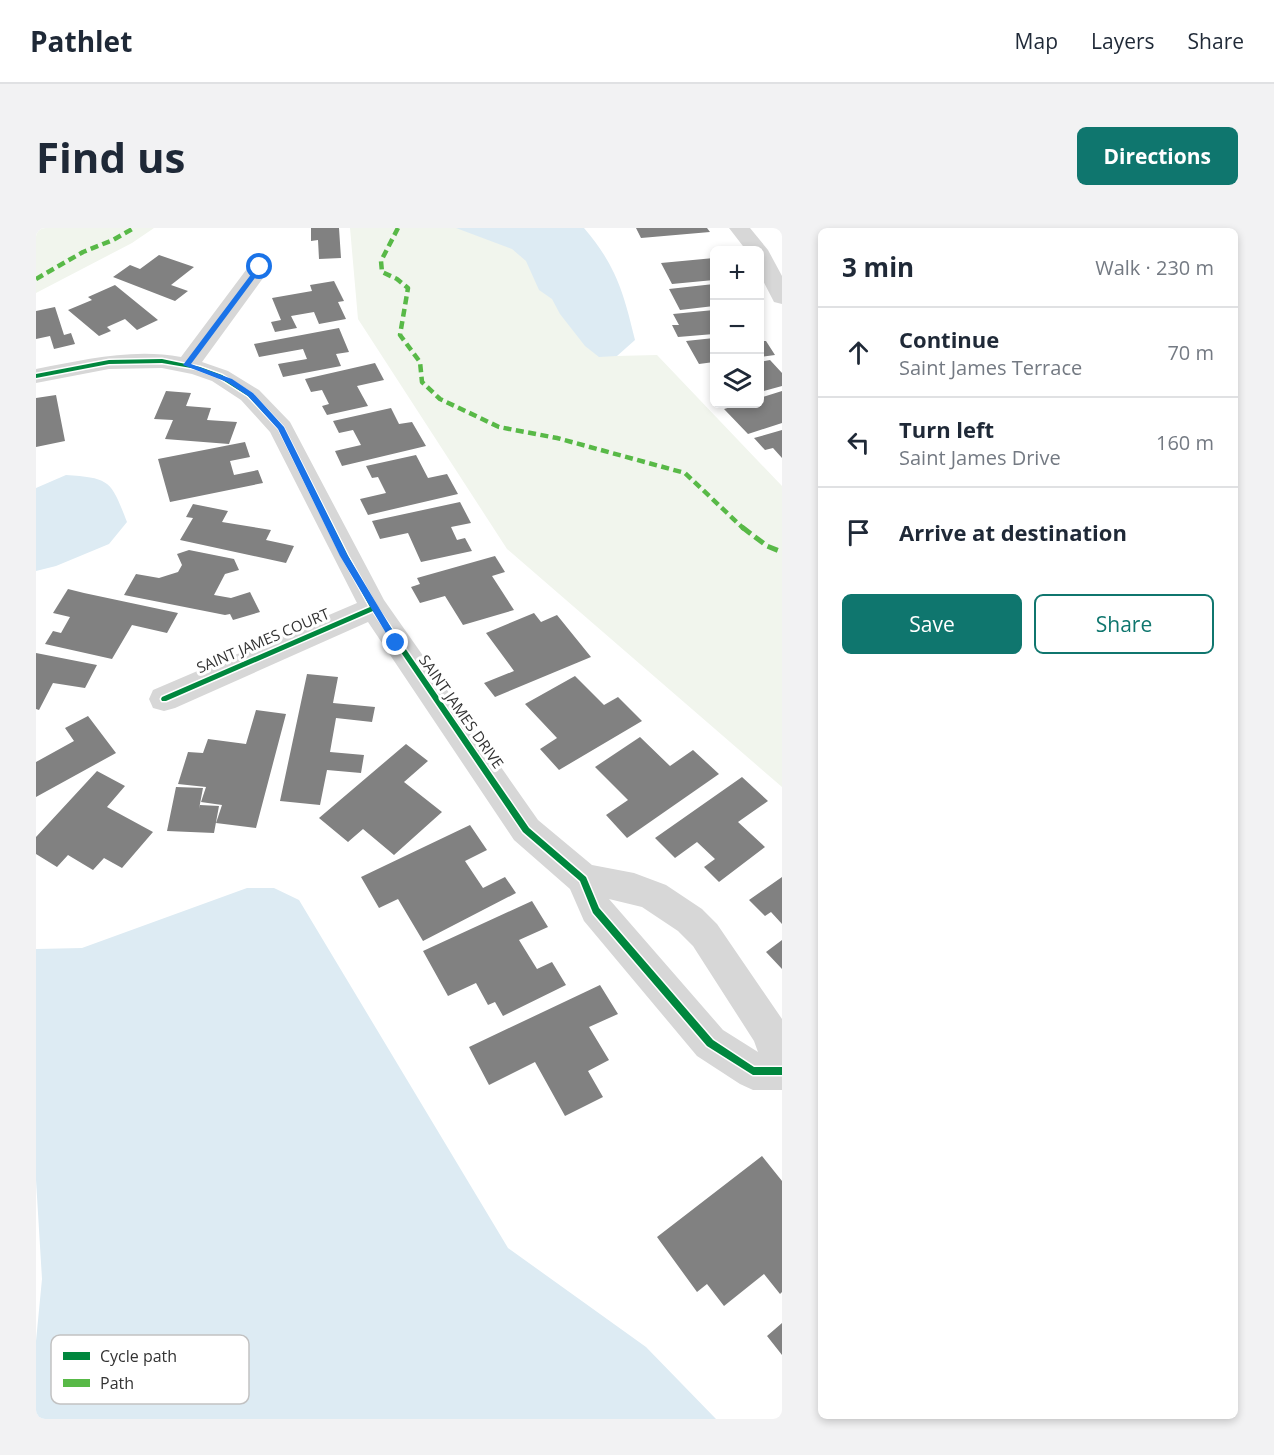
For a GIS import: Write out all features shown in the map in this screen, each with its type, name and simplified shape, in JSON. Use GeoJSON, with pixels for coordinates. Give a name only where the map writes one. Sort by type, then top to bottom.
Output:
{"type":"FeatureCollection","features":[{"type":"Feature","properties":{"kind":"street"},"geometry":{"type":"LineString","coordinates":[[739,228],[754,246]]}},
{"type":"Feature","properties":{"kind":"street"},"geometry":{"type":"LineString","coordinates":[[764,264],[782,297]]}},
{"type":"Feature","properties":{"kind":"street"},"geometry":{"type":"LineString","coordinates":[[187,365],[260,267]]}},
{"type":"Feature","properties":{"kind":"street","name":"SAINT JAMES DRIVE"},"geometry":{"type":"LineString","coordinates":[[36,376],[109,362],[162,361],[187,365],[230,381],[250,395],[275,420],[292,448],[345,556],[374,608],[526,830],[584,879],[596,910],[710,1043],[753,1071],[782,1071]]}},
{"type":"Feature","properties":{"kind":"street","name":"SAINT JAMES COURT"},"geometry":{"type":"LineString","coordinates":[[164,699],[374,608]]}},
{"type":"Feature","properties":{"kind":"street","name":"SAINT JAMES DRIVE"},"geometry":{"type":"LineString","coordinates":[[584,879],[634,888],[654,896],[690,920],[705,935],[768,1030],[782,1065]]}},
{"type":"Feature","properties":{"kind":"shaded area"},"geometry":{"type":"Polygon","coordinates":[[[36,228],[154,228],[132,243],[36,293],[36,228]]]}},
{"type":"Feature","properties":{"kind":"shaded area"},"geometry":{"type":"Polygon","coordinates":[[[350,228],[499,228],[615,356],[657,355],[782,486],[782,787],[507,549],[358,319],[350,228]]]}},
{"type":"Feature","properties":{"kind":"shaded area"},"geometry":{"type":"Polygon","coordinates":[[[456,228],[584,228],[604,255],[617,281],[635,340],[617,356],[599,357],[585,346],[560,314],[552,299],[539,290],[526,261],[512,249],[456,228]]]}},
{"type":"Feature","properties":{"kind":"shaded area"},"geometry":{"type":"Polygon","coordinates":[[[66,475],[92,478],[107,484],[113,490],[127,522],[109,544],[56,566],[36,571],[36,488],[66,475]]]}},
{"type":"Feature","properties":{"kind":"shaded area"},"geometry":{"type":"Polygon","coordinates":[[[247,888],[274,888],[299,900],[508,1248],[646,1347],[716,1419],[36,1419],[36,1341],[42,1279],[36,1180],[36,949],[82,948],[247,888]]]}},
{"type":"Feature","properties":{"kind":"building"},"geometry":{"type":"Polygon","coordinates":[[[311,228],[339,228],[341,258],[319,259],[318,240],[311,241],[311,228]]]}},
{"type":"Feature","properties":{"kind":"building"},"geometry":{"type":"Polygon","coordinates":[[[636,228],[707,228],[710,232],[641,238],[636,228]]]}},
{"type":"Feature","properties":{"kind":"building"},"geometry":{"type":"Polygon","coordinates":[[[159,255],[194,267],[171,285],[188,291],[175,301],[113,277],[130,265],[140,269],[159,255]]]}},
{"type":"Feature","properties":{"kind":"building"},"geometry":{"type":"Polygon","coordinates":[[[710,258],[710,280],[672,284],[661,263],[710,258]]]}},
{"type":"Feature","properties":{"kind":"building"},"geometry":{"type":"Polygon","coordinates":[[[334,281],[344,301],[338,302],[346,319],[319,324],[314,312],[291,316],[297,328],[275,332],[271,322],[281,320],[272,298],[312,291],[310,285],[334,281]]]}},
{"type":"Feature","properties":{"kind":"building"},"geometry":{"type":"Polygon","coordinates":[[[710,284],[710,306],[680,310],[669,289],[710,284]]]}},
{"type":"Feature","properties":{"kind":"building"},"geometry":{"type":"Polygon","coordinates":[[[115,285],[158,320],[137,330],[125,319],[107,327],[111,331],[99,336],[68,310],[92,300],[88,297],[115,285]]]}},
{"type":"Feature","properties":{"kind":"building"},"geometry":{"type":"Polygon","coordinates":[[[55,307],[64,335],[71,333],[75,344],[54,349],[50,336],[36,339],[36,311],[55,307]]]}},
{"type":"Feature","properties":{"kind":"building"},"geometry":{"type":"Polygon","coordinates":[[[710,310],[710,334],[678,337],[672,325],[679,325],[673,314],[710,310]]]}},
{"type":"Feature","properties":{"kind":"building"},"geometry":{"type":"Polygon","coordinates":[[[339,328],[349,352],[336,354],[341,366],[283,377],[278,364],[307,359],[303,349],[259,357],[254,344],[339,328]]]}},
{"type":"Feature","properties":{"kind":"building"},"geometry":{"type":"Polygon","coordinates":[[[710,338],[710,363],[699,364],[686,341],[710,338]]]}},
{"type":"Feature","properties":{"kind":"building"},"geometry":{"type":"Polygon","coordinates":[[[764,341],[766,341],[775,355],[764,356],[764,341]]]}},
{"type":"Feature","properties":{"kind":"building"},"geometry":{"type":"Polygon","coordinates":[[[770,360],[782,373],[782,386],[764,391],[764,361],[770,360]]]}},
{"type":"Feature","properties":{"kind":"building"},"geometry":{"type":"Polygon","coordinates":[[[375,363],[384,380],[357,386],[368,406],[327,415],[322,406],[329,404],[322,390],[311,392],[305,379],[375,363]]]}},
{"type":"Feature","properties":{"kind":"building"},"geometry":{"type":"Polygon","coordinates":[[[166,391],[191,393],[186,406],[211,408],[207,420],[237,422],[229,444],[165,439],[173,420],[154,419],[166,391]]]}},
{"type":"Feature","properties":{"kind":"building"},"geometry":{"type":"Polygon","coordinates":[[[782,391],[782,423],[748,434],[724,409],[764,408],[764,397],[782,391]]]}},
{"type":"Feature","properties":{"kind":"building"},"geometry":{"type":"Polygon","coordinates":[[[56,395],[65,441],[36,447],[36,398],[56,395]]]}},
{"type":"Feature","properties":{"kind":"building"},"geometry":{"type":"Polygon","coordinates":[[[391,408],[399,424],[412,422],[426,446],[342,466],[335,451],[361,445],[353,430],[339,433],[333,421],[391,408]]]}},
{"type":"Feature","properties":{"kind":"building"},"geometry":{"type":"Polygon","coordinates":[[[782,430],[782,458],[773,448],[765,450],[754,438],[782,430]]]}},
{"type":"Feature","properties":{"kind":"building"},"geometry":{"type":"Polygon","coordinates":[[[245,442],[250,457],[230,461],[234,475],[258,470],[263,483],[170,502],[158,459],[245,442]]]}},
{"type":"Feature","properties":{"kind":"building"},"geometry":{"type":"Polygon","coordinates":[[[416,455],[428,478],[447,474],[458,494],[368,515],[360,499],[386,493],[378,477],[372,478],[366,466],[416,455]]]}},
{"type":"Feature","properties":{"kind":"building"},"geometry":{"type":"Polygon","coordinates":[[[460,502],[471,523],[451,527],[457,540],[465,538],[472,551],[421,562],[408,533],[380,539],[372,521],[460,502]]]}},
{"type":"Feature","properties":{"kind":"building"},"geometry":{"type":"Polygon","coordinates":[[[193,504],[228,511],[222,522],[271,530],[266,540],[294,546],[286,563],[180,540],[193,518],[186,517],[193,504]]]}},
{"type":"Feature","properties":{"kind":"building"},"geometry":{"type":"Polygon","coordinates":[[[189,550],[234,559],[239,570],[225,574],[214,595],[231,598],[250,592],[260,612],[233,620],[230,614],[225,615],[124,595],[136,574],[159,578],[178,572],[182,565],[177,554],[189,550]]]}},
{"type":"Feature","properties":{"kind":"building"},"geometry":{"type":"Polygon","coordinates":[[[495,556],[505,572],[492,576],[514,610],[463,625],[445,596],[420,603],[411,587],[420,584],[417,578],[495,556]]]}},
{"type":"Feature","properties":{"kind":"building"},"geometry":{"type":"Polygon","coordinates":[[[68,589],[178,613],[167,633],[132,625],[112,659],[45,644],[53,631],[61,633],[70,617],[53,613],[68,589]]]}},
{"type":"Feature","properties":{"kind":"building"},"geometry":{"type":"Polygon","coordinates":[[[534,613],[541,622],[557,615],[591,657],[495,697],[484,683],[514,671],[486,633],[534,613]]]}},
{"type":"Feature","properties":{"kind":"building"},"geometry":{"type":"Polygon","coordinates":[[[36,653],[97,665],[85,688],[53,683],[39,710],[36,709],[36,653]]]}},
{"type":"Feature","properties":{"kind":"building"},"geometry":{"type":"Polygon","coordinates":[[[307,674],[338,677],[333,703],[375,707],[372,722],[336,718],[330,752],[364,755],[361,773],[327,770],[320,805],[280,801],[307,674]]]}},
{"type":"Feature","properties":{"kind":"building"},"geometry":{"type":"Polygon","coordinates":[[[575,676],[604,705],[618,697],[642,721],[559,770],[540,749],[557,738],[525,704],[575,676]]]}},
{"type":"Feature","properties":{"kind":"building"},"geometry":{"type":"Polygon","coordinates":[[[256,710],[286,714],[256,828],[216,823],[222,805],[201,802],[206,787],[178,784],[188,752],[203,753],[208,739],[246,744],[256,710]]]}},
{"type":"Feature","properties":{"kind":"building"},"geometry":{"type":"Polygon","coordinates":[[[88,716],[116,753],[36,797],[36,762],[74,741],[65,728],[88,716]]]}},
{"type":"Feature","properties":{"kind":"building"},"geometry":{"type":"Polygon","coordinates":[[[640,737],[670,766],[693,750],[719,774],[627,838],[606,815],[628,800],[595,767],[640,737]]]}},
{"type":"Feature","properties":{"kind":"building"},"geometry":{"type":"Polygon","coordinates":[[[406,744],[428,761],[404,782],[442,812],[394,855],[363,829],[348,842],[319,818],[406,744]]]}},
{"type":"Feature","properties":{"kind":"building"},"geometry":{"type":"Polygon","coordinates":[[[97,771],[125,786],[107,807],[153,832],[122,868],[104,858],[93,870],[68,855],[57,867],[36,854],[36,837],[97,771]]]}},
{"type":"Feature","properties":{"kind":"building"},"geometry":{"type":"Polygon","coordinates":[[[742,777],[768,801],[738,822],[765,847],[719,882],[704,867],[715,859],[697,842],[675,858],[655,838],[742,777]]]}},
{"type":"Feature","properties":{"kind":"building"},"geometry":{"type":"Polygon","coordinates":[[[176,787],[203,788],[199,809],[200,805],[219,806],[214,833],[167,831],[176,787]]]}},
{"type":"Feature","properties":{"kind":"building"},"geometry":{"type":"Polygon","coordinates":[[[470,825],[487,850],[465,861],[483,888],[505,877],[516,893],[423,941],[398,899],[379,908],[361,877],[470,825]]]}},
{"type":"Feature","properties":{"kind":"building"},"geometry":{"type":"Polygon","coordinates":[[[782,877],[782,924],[771,912],[765,916],[749,900],[782,877]]]}},
{"type":"Feature","properties":{"kind":"building"},"geometry":{"type":"Polygon","coordinates":[[[532,901],[548,927],[519,940],[537,969],[552,962],[566,985],[503,1016],[495,1002],[488,1005],[476,983],[448,996],[423,951],[532,901]]]}},
{"type":"Feature","properties":{"kind":"building"},"geometry":{"type":"Polygon","coordinates":[[[782,940],[782,969],[766,952],[782,940]]]}},
{"type":"Feature","properties":{"kind":"building"},"geometry":{"type":"Polygon","coordinates":[[[600,985],[618,1014],[589,1027],[609,1060],[588,1071],[603,1097],[565,1116],[535,1062],[489,1085],[469,1047],[600,985]]]}},
{"type":"Feature","properties":{"kind":"building"},"geometry":{"type":"Polygon","coordinates":[[[762,1156],[782,1181],[782,1292],[780,1294],[764,1274],[724,1306],[707,1284],[697,1292],[657,1237],[762,1156]]]}},
{"type":"Feature","properties":{"kind":"building"},"geometry":{"type":"Polygon","coordinates":[[[782,1323],[782,1355],[767,1336],[782,1323]]]}},
{"type":"Feature","properties":{"kind":"marked path"},"geometry":{"type":"LineString","coordinates":[[36,279],[83,252],[113,240],[134,228]]}},
{"type":"Feature","properties":{"kind":"marked path"},"geometry":{"type":"LineString","coordinates":[[398,228],[381,261],[382,272],[397,279],[408,288],[400,335],[420,362],[422,382],[440,399],[499,427],[557,438],[685,473],[735,522],[767,546],[782,552]]}},
{"type":"Feature","properties":{"kind":"cycle path"},"geometry":{"type":"LineString","coordinates":[[36,376],[109,362],[162,361],[198,368],[220,376],[250,395],[281,428],[345,556],[374,608],[526,830],[583,879],[596,910],[710,1043],[753,1071],[782,1071]]}},
{"type":"Feature","properties":{"kind":"cycle path"},"geometry":{"type":"LineString","coordinates":[[164,699],[374,608]]}},
{"type":"Feature","properties":{"kind":"route"},"geometry":{"type":"LineString","coordinates":[[260,267],[187,365],[230,381],[250,395],[281,428],[345,556],[396,643]]}}]}
